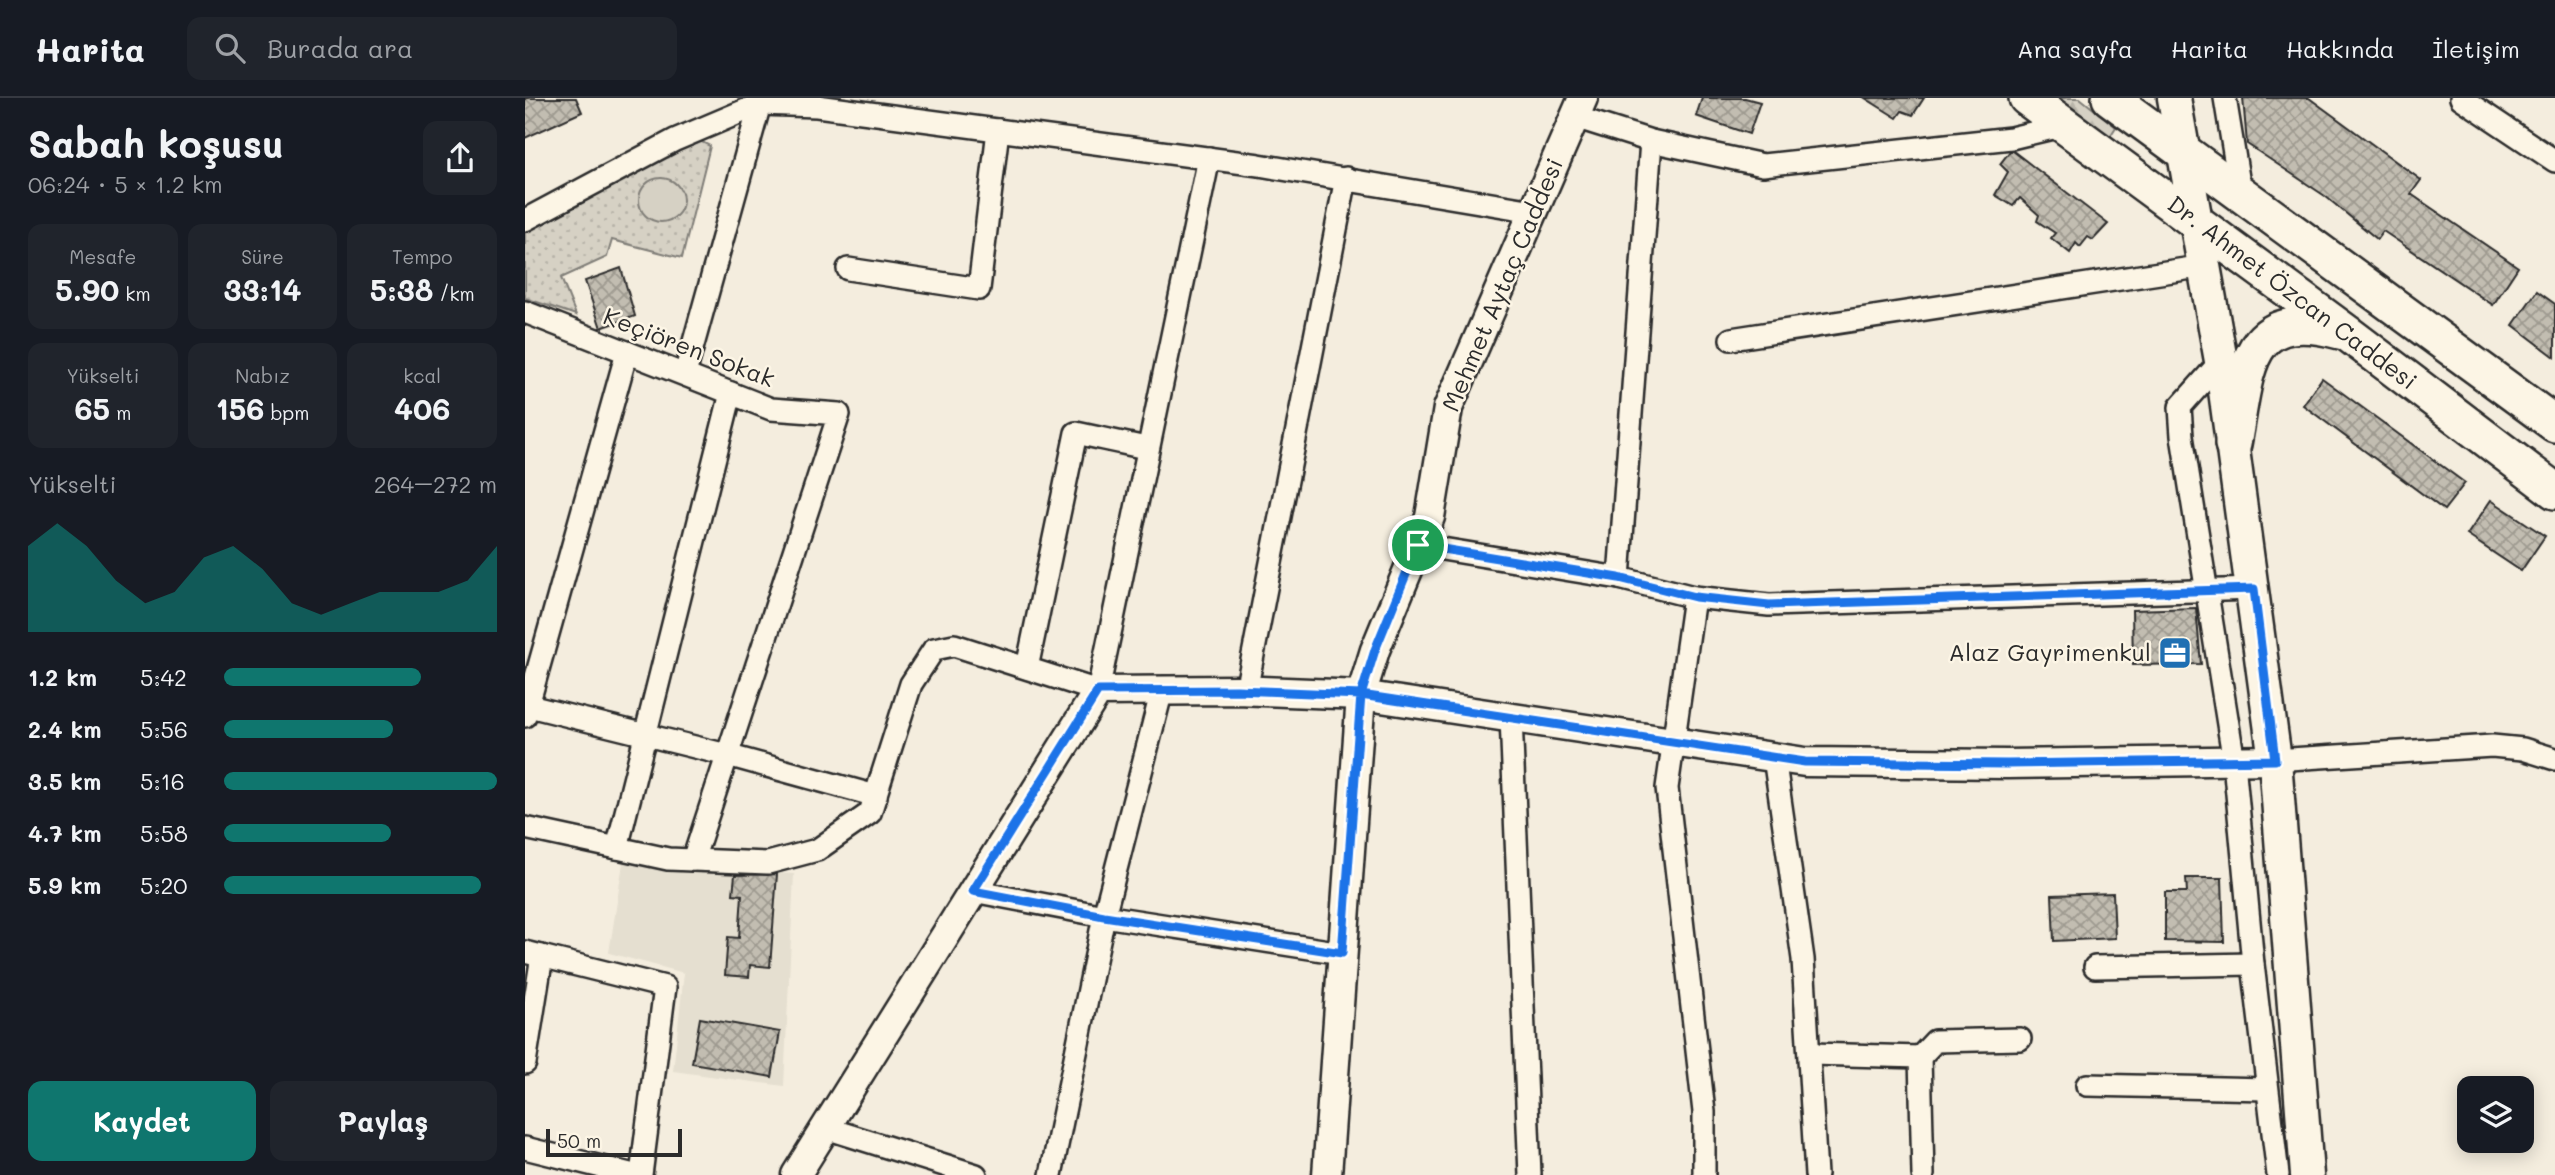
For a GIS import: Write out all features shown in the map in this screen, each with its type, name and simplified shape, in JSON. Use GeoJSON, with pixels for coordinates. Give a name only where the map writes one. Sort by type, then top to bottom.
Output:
{"type":"FeatureCollection","features":[{"type":"Feature","properties":{"kind":"main road","name":"Dr. Ahmet Özcan Caddesi"},"geometry":{"type":"LineString","coordinates":[[2027,98],[2347,333],[2555,491]]}},
{"type":"Feature","properties":{"kind":"main road","name":"Dr. Ahmet Özcan Caddesi"},"geometry":{"type":"LineString","coordinates":[[2110,98],[2555,424]]}},
{"type":"Feature","properties":{"kind":"main road"},"geometry":{"type":"LineString","coordinates":[[2174,98],[2221,361],[2254,589],[2275,760],[2307,1175]]}},
{"type":"Feature","properties":{"kind":"main road"},"geometry":{"type":"LineString","coordinates":[[2233,444],[2249,362],[2263,337],[2304,324],[2347,333]]}},
{"type":"Feature","properties":{"kind":"street"},"geometry":{"type":"LineString","coordinates":[[2225,98],[2242,196]]}},
{"type":"Feature","properties":{"kind":"street"},"geometry":{"type":"LineString","coordinates":[[2461,98],[2555,161]]}},
{"type":"Feature","properties":{"kind":"street"},"geometry":{"type":"LineString","coordinates":[[685,374],[760,104]]}},
{"type":"Feature","properties":{"kind":"street"},"geometry":{"type":"LineString","coordinates":[[525,220],[675,140],[760,104],[897,107],[998,130],[1346,178],[1533,211]]}},
{"type":"Feature","properties":{"kind":"street"},"geometry":{"type":"LineString","coordinates":[[1579,108],[1651,141],[1763,165],[2011,138],[2065,125]]}},
{"type":"Feature","properties":{"kind":"street","name":"Mehmet Aytaç Caddesi"},"geometry":{"type":"LineString","coordinates":[[1327,1175],[1361,695],[1375,650],[1430,517],[1448,408],[1579,108]]}},
{"type":"Feature","properties":{"kind":"street"},"geometry":{"type":"LineString","coordinates":[[848,269],[979,289],[998,130]]}},
{"type":"Feature","properties":{"kind":"street"},"geometry":{"type":"LineString","coordinates":[[1619,578],[1651,141]]}},
{"type":"Feature","properties":{"kind":"street"},"geometry":{"type":"LineString","coordinates":[[796,1175],[1098,691],[1146,448],[1209,158]]}},
{"type":"Feature","properties":{"kind":"street"},"geometry":{"type":"LineString","coordinates":[[1246,691],[1346,178]]}},
{"type":"Feature","properties":{"kind":"street"},"geometry":{"type":"LineString","coordinates":[[1731,339],[2205,266]]}},
{"type":"Feature","properties":{"kind":"street","name":"Keçiören Sokak"},"geometry":{"type":"LineString","coordinates":[[525,312],[771,409],[839,414],[727,755]]}},
{"type":"Feature","properties":{"kind":"street"},"geometry":{"type":"LineString","coordinates":[[627,352],[526,709],[727,755],[876,796]]}},
{"type":"Feature","properties":{"kind":"street"},"geometry":{"type":"LineString","coordinates":[[2221,361],[2180,407],[2182,436],[2234,762],[2253,964],[2278,1175]]}},
{"type":"Feature","properties":{"kind":"street"},"geometry":{"type":"LineString","coordinates":[[617,848],[731,393]]}},
{"type":"Feature","properties":{"kind":"street"},"geometry":{"type":"LineString","coordinates":[[1027,668],[1076,433],[1146,448]]}},
{"type":"Feature","properties":{"kind":"street"},"geometry":{"type":"LineString","coordinates":[[1418,545],[1619,578],[1695,597],[1769,605],[2254,589]]}},
{"type":"Feature","properties":{"kind":"street"},"geometry":{"type":"LineString","coordinates":[[1695,597],[1667,788],[1704,1112],[1704,1175]]}},
{"type":"Feature","properties":{"kind":"street"},"geometry":{"type":"LineString","coordinates":[[525,828],[668,859],[768,863],[817,850],[870,813],[911,684],[934,649],[954,645],[1098,691],[1246,691],[1361,695],[1818,762],[2234,762],[2492,746],[2523,749],[2555,759]]}},
{"type":"Feature","properties":{"kind":"street"},"geometry":{"type":"LineString","coordinates":[[1051,1175],[1104,916],[1162,690]]}},
{"type":"Feature","properties":{"kind":"street"},"geometry":{"type":"LineString","coordinates":[[1511,717],[1530,1175]]}},
{"type":"Feature","properties":{"kind":"street"},"geometry":{"type":"LineString","coordinates":[[693,860],[727,755]]}},
{"type":"Feature","properties":{"kind":"street"},"geometry":{"type":"LineString","coordinates":[[1774,757],[1803,959],[1811,1054],[1816,1175]]}},
{"type":"Feature","properties":{"kind":"street"},"geometry":{"type":"LineString","coordinates":[[973,891],[1104,916],[1342,953]]}},
{"type":"Feature","properties":{"kind":"street"},"geometry":{"type":"LineString","coordinates":[[525,1063],[533,954],[665,987],[641,1175]]}},
{"type":"Feature","properties":{"kind":"street"},"geometry":{"type":"LineString","coordinates":[[2095,967],[2253,964]]}},
{"type":"Feature","properties":{"kind":"street"},"geometry":{"type":"LineString","coordinates":[[1923,1175],[1920,1058],[1935,1041],[2020,1039]]}},
{"type":"Feature","properties":{"kind":"street"},"geometry":{"type":"LineString","coordinates":[[1811,1054],[1920,1058]]}},
{"type":"Feature","properties":{"kind":"street"},"geometry":{"type":"LineString","coordinates":[[2087,1085],[2267,1089]]}},
{"type":"Feature","properties":{"kind":"street"},"geometry":{"type":"LineString","coordinates":[[826,1128],[976,1175]]}},
{"type":"Feature","properties":{"kind":"street"},"geometry":{"type":"LineString","coordinates":[[525,1149],[634,1175]]}},
{"type":"Feature","properties":{"kind":"shaded area"},"geometry":{"type":"Polygon","coordinates":[[[623,863],[794,874],[784,1086],[673,1071],[684,973],[609,953],[623,863]]]}},
{"type":"Feature","properties":{"kind":"green space"},"geometry":{"type":"Polygon","coordinates":[[[2046,98],[2080,98],[2116,127],[2107,141],[2046,98]]]}},
{"type":"Feature","properties":{"kind":"green space"},"geometry":{"type":"Polygon","coordinates":[[[696,139],[710,146],[682,258],[612,240],[607,257],[561,278],[576,315],[525,298],[525,229],[696,139]]]}},
{"type":"Feature","properties":{"kind":"green space"},"geometry":{"type":"Polygon","coordinates":[[[661,178],[677,184],[683,200],[677,216],[661,222],[645,216],[639,200],[645,184],[661,178]]]}},
{"type":"Feature","properties":{"kind":"building"},"geometry":{"type":"Polygon","coordinates":[[[525,98],[576,98],[582,112],[525,138],[525,98]]]}},
{"type":"Feature","properties":{"kind":"building"},"geometry":{"type":"Polygon","coordinates":[[[1702,98],[1745,98],[1760,102],[1749,134],[1696,116],[1702,98]]]}},
{"type":"Feature","properties":{"kind":"building"},"geometry":{"type":"Polygon","coordinates":[[[1865,98],[1924,98],[1913,115],[1902,111],[1897,118],[1865,98]]]}},
{"type":"Feature","properties":{"kind":"building"},"geometry":{"type":"Polygon","coordinates":[[[2243,98],[2309,98],[2421,180],[2411,194],[2518,267],[2493,305],[2383,231],[2377,239],[2325,196],[2247,144],[2243,98]]]}},
{"type":"Feature","properties":{"kind":"building"},"geometry":{"type":"Polygon","coordinates":[[[2010,151],[2108,224],[2093,240],[2088,237],[2080,247],[2076,243],[2070,253],[2051,238],[2055,233],[2037,221],[2039,215],[2020,198],[2013,206],[1995,195],[2008,172],[2000,164],[2010,151]]]}},
{"type":"Feature","properties":{"kind":"building"},"geometry":{"type":"Polygon","coordinates":[[[621,268],[635,316],[601,328],[585,281],[621,268]]]}},
{"type":"Feature","properties":{"kind":"building"},"geometry":{"type":"Polygon","coordinates":[[[2537,291],[2555,304],[2555,357],[2513,325],[2537,291]]]}},
{"type":"Feature","properties":{"kind":"building"},"geometry":{"type":"Polygon","coordinates":[[[2322,378],[2465,483],[2444,510],[2303,405],[2322,378]]]}},
{"type":"Feature","properties":{"kind":"building"},"geometry":{"type":"Polygon","coordinates":[[[2491,500],[2545,536],[2521,571],[2467,535],[2491,500]]]}},
{"type":"Feature","properties":{"kind":"building"},"geometry":{"type":"Polygon","coordinates":[[[2196,608],[2201,664],[2133,665],[2132,610],[2196,608]]]}},
{"type":"Feature","properties":{"kind":"building"},"geometry":{"type":"Polygon","coordinates":[[[777,874],[770,967],[750,965],[749,977],[725,975],[728,937],[739,938],[742,895],[733,894],[735,875],[777,874]]]}},
{"type":"Feature","properties":{"kind":"building"},"geometry":{"type":"Polygon","coordinates":[[[2186,878],[2222,878],[2224,942],[2165,941],[2165,892],[2187,892],[2186,878]]]}},
{"type":"Feature","properties":{"kind":"building"},"geometry":{"type":"Polygon","coordinates":[[[2113,893],[2115,938],[2054,941],[2052,895],[2113,893]]]}},
{"type":"Feature","properties":{"kind":"building"},"geometry":{"type":"Polygon","coordinates":[[[700,1018],[780,1032],[772,1077],[692,1063],[700,1018]]]}},
{"type":"Feature","properties":{"kind":"place","name":"Alaz Gayrimenkul"},"geometry":{"type":"Point","coordinates":[2175,653]}},
{"type":"Feature","properties":{"kind":"route"},"geometry":{"type":"LineString","coordinates":[[1418,545],[1375,650],[1361,695],[1237,690],[1098,691],[973,891],[1104,916],[1342,953],[1361,695],[1805,762],[2007,764],[2275,760],[2254,589],[1769,605],[1695,597],[1619,578],[1418,545]]}}]}
